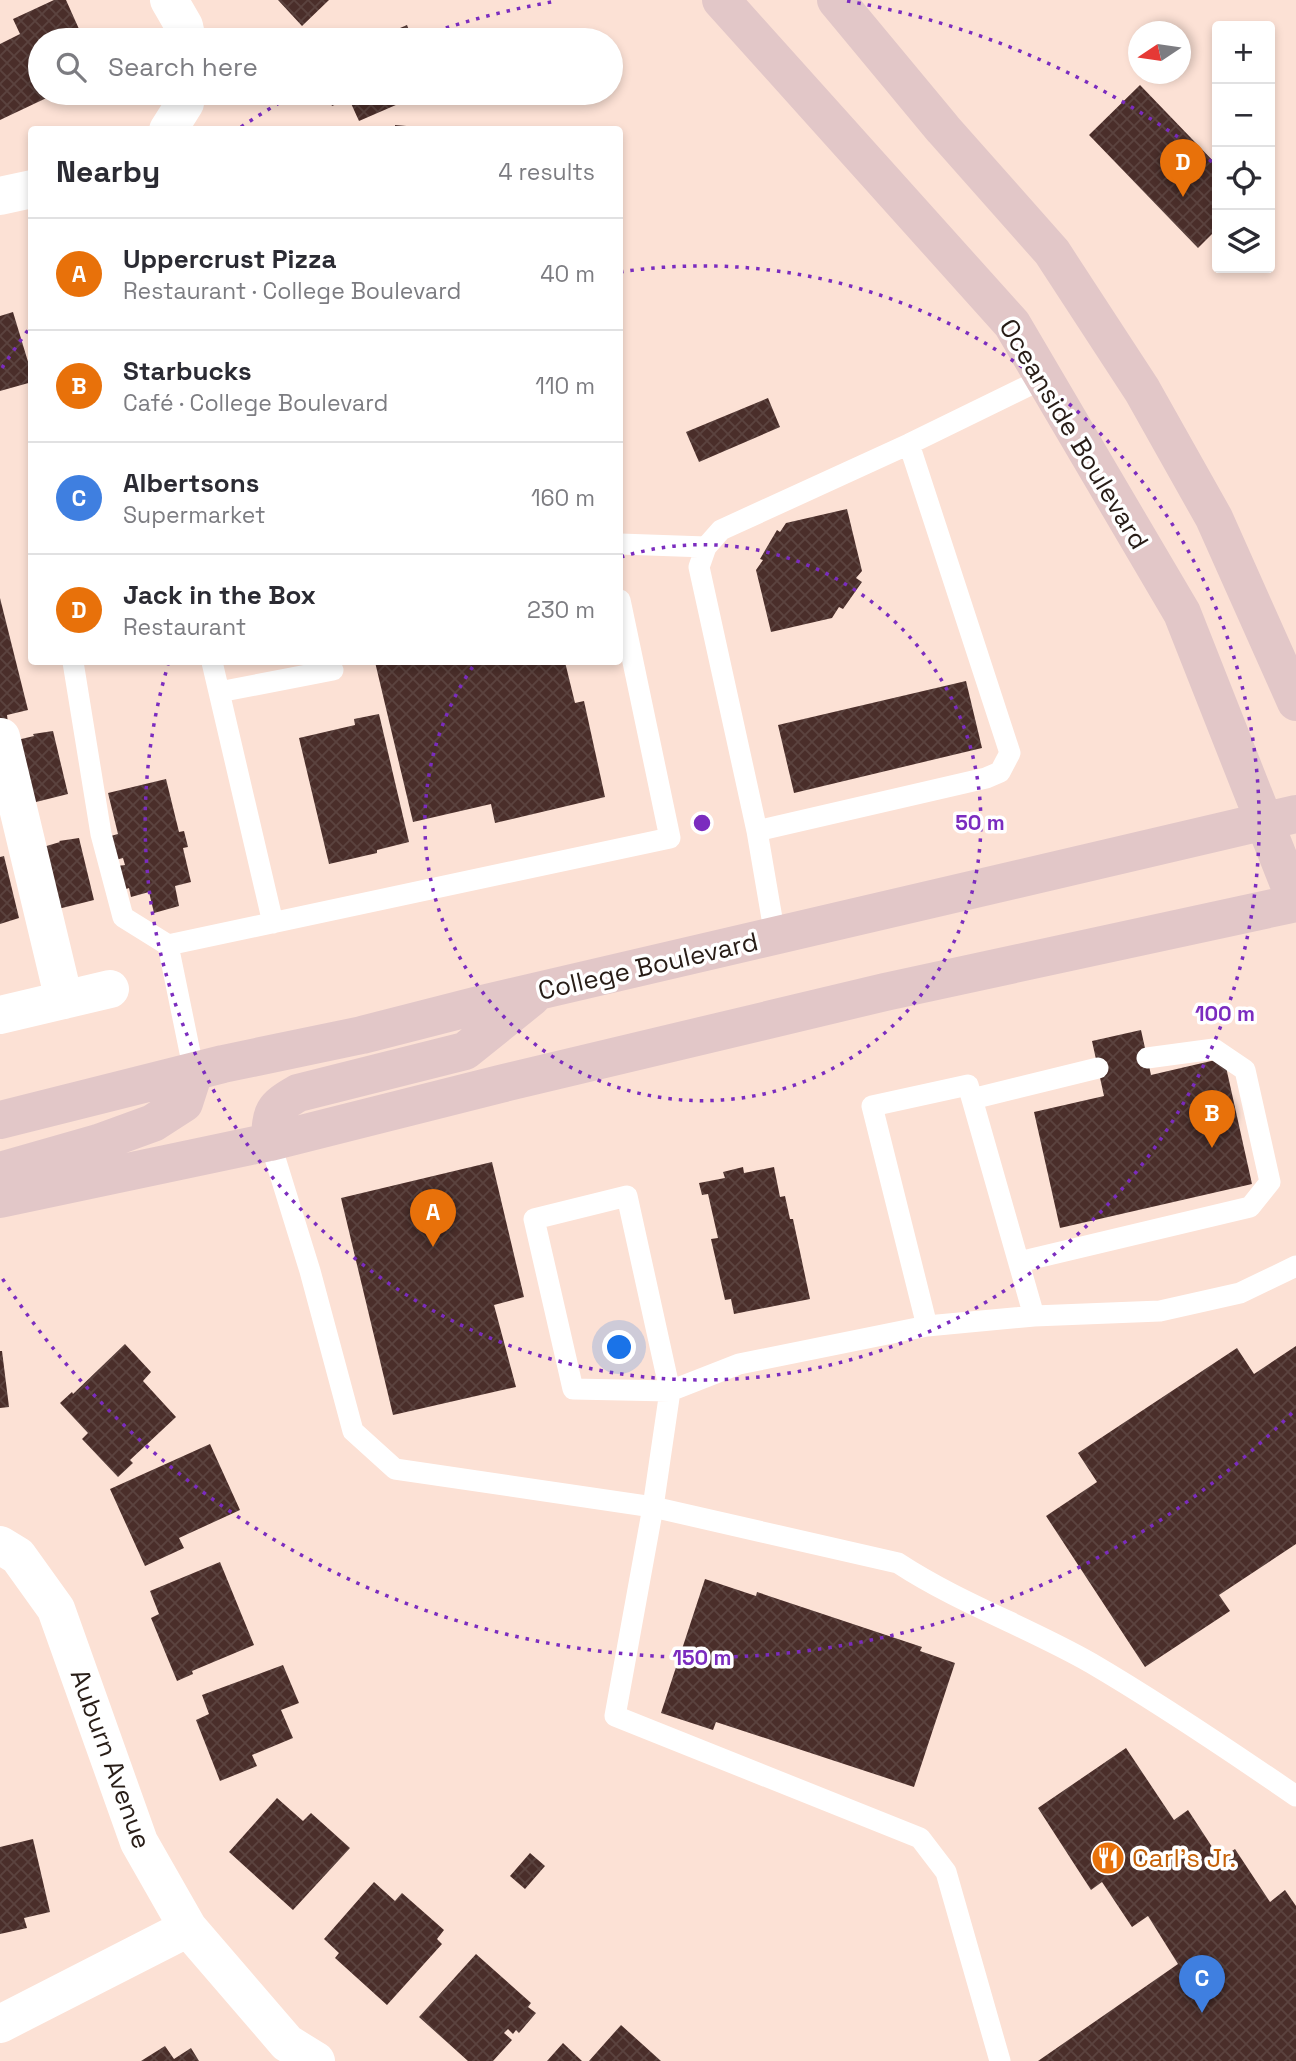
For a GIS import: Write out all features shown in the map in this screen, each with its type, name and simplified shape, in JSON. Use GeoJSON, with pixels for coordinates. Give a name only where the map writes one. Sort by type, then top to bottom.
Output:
{"type":"FeatureCollection","features":[{"type":"Feature","properties":{"kind":"main road"},"geometry":{"type":"LineString","coordinates":[[836,0],[943,129],[1052,252],[1135,378],[1214,518],[1296,702]]}},
{"type":"Feature","properties":{"kind":"main road","name":"Oceanside Boulevard"},"geometry":{"type":"LineString","coordinates":[[727,2],[1012,324],[1182,613],[1280,818],[1296,902]]}},
{"type":"Feature","properties":{"kind":"main road","name":"College Boulevard"},"geometry":{"type":"LineString","coordinates":[[0,1120],[194,1072],[362,1035],[1280,818]]}},
{"type":"Feature","properties":{"kind":"main road"},"geometry":{"type":"LineString","coordinates":[[0,1199],[270,1142],[885,992],[1296,902]]}},
{"type":"Feature","properties":{"kind":"main road"},"geometry":{"type":"LineString","coordinates":[[270,1142],[271,1117],[280,1104],[298,1093],[466,1051],[540,991]]}},
{"type":"Feature","properties":{"kind":"main road"},"geometry":{"type":"LineString","coordinates":[[0,1171],[98,1143],[153,1123],[184,1104],[194,1072]]}},
{"type":"Feature","properties":{"kind":"street"},"geometry":{"type":"LineString","coordinates":[[169,0],[184,28]]}},
{"type":"Feature","properties":{"kind":"street"},"geometry":{"type":"LineString","coordinates":[[0,196],[28,190]]}},
{"type":"Feature","properties":{"kind":"street"},"geometry":{"type":"LineString","coordinates":[[1,737],[64,1000]]}},
{"type":"Feature","properties":{"kind":"street"},"geometry":{"type":"LineString","coordinates":[[0,1015],[110,989]]}},
{"type":"Feature","properties":{"kind":"street","name":"Auburn Avenue"},"geometry":{"type":"LineString","coordinates":[[0,1545],[18,1556],[56,1609],[139,1842],[188,1928],[287,2043],[316,2061]]}},
{"type":"Feature","properties":{"kind":"street"},"geometry":{"type":"LineString","coordinates":[[0,2024],[188,1928]]}},
{"type":"Feature","properties":{"kind":"lane"},"geometry":{"type":"LineString","coordinates":[[775,936],[757,831],[699,567],[706,547],[720,530],[909,444],[1044,378]]}},
{"type":"Feature","properties":{"kind":"lane"},"geometry":{"type":"LineString","coordinates":[[757,831],[986,778],[1000,772],[1010,753],[909,444]]}},
{"type":"Feature","properties":{"kind":"lane"},"geometry":{"type":"LineString","coordinates":[[623,544],[706,547]]}},
{"type":"Feature","properties":{"kind":"lane"},"geometry":{"type":"LineString","coordinates":[[74,665],[101,834],[123,917],[168,945],[670,838],[623,614]]}},
{"type":"Feature","properties":{"kind":"lane"},"geometry":{"type":"LineString","coordinates":[[213,665],[273,922]]}},
{"type":"Feature","properties":{"kind":"lane"},"geometry":{"type":"LineString","coordinates":[[219,692],[333,670]]}},
{"type":"Feature","properties":{"kind":"lane"},"geometry":{"type":"LineString","coordinates":[[168,945],[194,1072]]}},
{"type":"Feature","properties":{"kind":"lane"},"geometry":{"type":"LineString","coordinates":[[1019,1262],[1250,1207],[1270,1182],[1245,1070],[1214,1049],[1147,1058]]}},
{"type":"Feature","properties":{"kind":"lane"},"geometry":{"type":"LineString","coordinates":[[972,1099],[1098,1068]]}},
{"type":"Feature","properties":{"kind":"lane"},"geometry":{"type":"LineString","coordinates":[[927,1325],[872,1106],[968,1085],[1034,1316]]}},
{"type":"Feature","properties":{"kind":"lane"},"geometry":{"type":"LineString","coordinates":[[270,1142],[310,1271],[353,1431],[395,1469],[653,1507],[898,1563],[926,1581],[1090,1662],[1296,1796]]}},
{"type":"Feature","properties":{"kind":"lane"},"geometry":{"type":"LineString","coordinates":[[1000,2061],[946,1872],[920,1838],[615,1716],[653,1507],[670,1391],[627,1196],[534,1219],[573,1389],[670,1391],[739,1364],[927,1325],[1034,1316],[1160,1311],[1240,1293],[1296,1266]]}},
{"type":"Feature","properties":{"kind":"building"},"geometry":{"type":"Polygon","coordinates":[[[54,0],[66,0],[79,28],[28,28],[28,105],[32,105],[0,120],[0,44],[20,34],[13,19],[54,0]]]}},
{"type":"Feature","properties":{"kind":"building"},"geometry":{"type":"Polygon","coordinates":[[[278,0],[329,0],[302,26],[278,0]]]}},
{"type":"Feature","properties":{"kind":"building"},"geometry":{"type":"Polygon","coordinates":[[[1140,85],[1212,160],[1212,234],[1198,248],[1089,135],[1140,85]]]}},
{"type":"Feature","properties":{"kind":"building"},"geometry":{"type":"Polygon","coordinates":[[[352,105],[396,105],[359,121],[352,105]]]}},
{"type":"Feature","properties":{"kind":"building"},"geometry":{"type":"Polygon","coordinates":[[[13,312],[28,362],[28,383],[0,391],[0,316],[13,312]]]}},
{"type":"Feature","properties":{"kind":"building"},"geometry":{"type":"Polygon","coordinates":[[[768,398],[780,427],[699,462],[686,432],[768,398]]]}},
{"type":"Feature","properties":{"kind":"building"},"geometry":{"type":"Polygon","coordinates":[[[847,509],[862,571],[856,578],[862,582],[843,609],[839,607],[832,618],[771,632],[756,570],[777,530],[780,532],[786,523],[847,509]]]}},
{"type":"Feature","properties":{"kind":"building"},"geometry":{"type":"Polygon","coordinates":[[[0,598],[28,710],[7,715],[8,723],[0,725],[0,598]]]}},
{"type":"Feature","properties":{"kind":"building"},"geometry":{"type":"Polygon","coordinates":[[[376,665],[566,665],[575,703],[584,701],[605,797],[495,823],[491,804],[413,822],[376,665]]]}},
{"type":"Feature","properties":{"kind":"building"},"geometry":{"type":"Polygon","coordinates":[[[966,681],[982,748],[794,793],[778,725],[966,681]]]}},
{"type":"Feature","properties":{"kind":"building"},"geometry":{"type":"Polygon","coordinates":[[[379,714],[409,842],[377,850],[377,853],[329,864],[299,738],[355,725],[354,719],[379,714]]]}},
{"type":"Feature","properties":{"kind":"building"},"geometry":{"type":"Polygon","coordinates":[[[53,731],[68,794],[32,803],[17,740],[53,731]]]}},
{"type":"Feature","properties":{"kind":"building"},"geometry":{"type":"Polygon","coordinates":[[[166,779],[179,832],[184,831],[188,847],[183,848],[191,882],[175,886],[179,906],[154,913],[149,892],[131,897],[129,888],[123,890],[117,866],[125,865],[123,858],[112,861],[107,837],[118,834],[108,793],[166,779]]]}},
{"type":"Feature","properties":{"kind":"building"},"geometry":{"type":"Polygon","coordinates":[[[79,838],[94,900],[58,909],[43,847],[79,838]]]}},
{"type":"Feature","properties":{"kind":"building"},"geometry":{"type":"Polygon","coordinates":[[[4,856],[19,918],[0,924],[0,857],[4,856]]]}},
{"type":"Feature","properties":{"kind":"building"},"geometry":{"type":"Polygon","coordinates":[[[1141,1030],[1151,1075],[1224,1058],[1252,1184],[1060,1228],[1034,1112],[1104,1096],[1092,1041],[1141,1030]]]}},
{"type":"Feature","properties":{"kind":"building"},"geometry":{"type":"Polygon","coordinates":[[[492,1162],[524,1297],[494,1305],[516,1387],[393,1415],[341,1198],[492,1162]]]}},
{"type":"Feature","properties":{"kind":"building"},"geometry":{"type":"Polygon","coordinates":[[[743,1167],[744,1173],[774,1167],[780,1197],[785,1196],[790,1219],[793,1219],[810,1299],[734,1314],[731,1299],[725,1300],[711,1239],[718,1238],[708,1194],[702,1195],[699,1183],[725,1178],[723,1172],[743,1167]]]}},
{"type":"Feature","properties":{"kind":"building"},"geometry":{"type":"Polygon","coordinates":[[[125,1344],[151,1372],[143,1381],[176,1417],[130,1460],[133,1463],[118,1477],[82,1439],[88,1433],[60,1403],[125,1344]]]}},
{"type":"Feature","properties":{"kind":"building"},"geometry":{"type":"Polygon","coordinates":[[[1296,1346],[1296,1544],[1219,1595],[1230,1611],[1145,1667],[1046,1516],[1097,1482],[1078,1453],[1237,1348],[1254,1374],[1296,1346]]]}},
{"type":"Feature","properties":{"kind":"building"},"geometry":{"type":"Polygon","coordinates":[[[0,1351],[9,1407],[0,1408],[0,1351]]]}},
{"type":"Feature","properties":{"kind":"building"},"geometry":{"type":"Polygon","coordinates":[[[210,1444],[240,1510],[179,1538],[184,1548],[145,1566],[110,1489],[210,1444]]]}},
{"type":"Feature","properties":{"kind":"building"},"geometry":{"type":"Polygon","coordinates":[[[220,1562],[254,1645],[192,1671],[193,1674],[177,1681],[151,1618],[159,1614],[150,1591],[220,1562]]]}},
{"type":"Feature","properties":{"kind":"building"},"geometry":{"type":"Polygon","coordinates":[[[705,1579],[756,1596],[757,1592],[922,1647],[920,1651],[955,1663],[914,1787],[716,1722],[713,1730],[661,1713],[705,1579]]]}},
{"type":"Feature","properties":{"kind":"building"},"geometry":{"type":"Polygon","coordinates":[[[283,1665],[299,1703],[281,1710],[293,1738],[252,1755],[257,1766],[220,1781],[196,1720],[209,1714],[202,1695],[283,1665]]]}},
{"type":"Feature","properties":{"kind":"building"},"geometry":{"type":"Polygon","coordinates":[[[1126,1748],[1174,1820],[1188,1810],[1220,1859],[1235,1849],[1270,1902],[1285,1890],[1296,1906],[1296,2061],[1038,2061],[1178,1964],[1148,1916],[1132,1927],[1102,1882],[1091,1890],[1038,1808],[1126,1748]]]}},
{"type":"Feature","properties":{"kind":"building"},"geometry":{"type":"Polygon","coordinates":[[[277,1798],[303,1821],[311,1813],[350,1848],[293,1910],[229,1852],[277,1798]]]}},
{"type":"Feature","properties":{"kind":"building"},"geometry":{"type":"Polygon","coordinates":[[[33,1839],[50,1912],[24,1918],[27,1928],[0,1934],[0,1847],[33,1839]]]}},
{"type":"Feature","properties":{"kind":"building"},"geometry":{"type":"Polygon","coordinates":[[[530,1853],[545,1866],[525,1889],[510,1876],[530,1853]]]}},
{"type":"Feature","properties":{"kind":"building"},"geometry":{"type":"Polygon","coordinates":[[[374,1882],[395,1901],[402,1893],[444,1930],[437,1939],[442,1944],[387,2005],[335,1958],[339,1953],[324,1939],[374,1882]]]}},
{"type":"Feature","properties":{"kind":"building"},"geometry":{"type":"Polygon","coordinates":[[[476,1954],[531,2003],[528,2007],[536,2013],[519,2033],[516,2030],[513,2034],[508,2029],[504,2033],[512,2040],[493,2061],[468,2061],[419,2017],[476,1954]]]}},
{"type":"Feature","properties":{"kind":"building"},"geometry":{"type":"Polygon","coordinates":[[[621,2025],[661,2061],[589,2061],[621,2025]]]}},
{"type":"Feature","properties":{"kind":"building"},"geometry":{"type":"Polygon","coordinates":[[[563,2043],[582,2061],[547,2061],[563,2043]]]}},
{"type":"Feature","properties":{"kind":"building"},"geometry":{"type":"Polygon","coordinates":[[[165,2046],[174,2059],[191,2048],[199,2061],[141,2061],[165,2046]]]}},
{"type":"Feature","properties":{"kind":"place","name":"Jack in the Box"},"geometry":{"type":"Point","coordinates":[1183,197]}},
{"type":"Feature","properties":{"kind":"place","name":"Starbucks"},"geometry":{"type":"Point","coordinates":[1212,1148]}},
{"type":"Feature","properties":{"kind":"place","name":"Uppercrust Pizza"},"geometry":{"type":"Point","coordinates":[433,1247]}},
{"type":"Feature","properties":{"kind":"place","name":"Carl's Jr."},"geometry":{"type":"Point","coordinates":[1108,1858]}},
{"type":"Feature","properties":{"kind":"place","name":"Albertsons"},"geometry":{"type":"Point","coordinates":[1202,2013]}}]}
